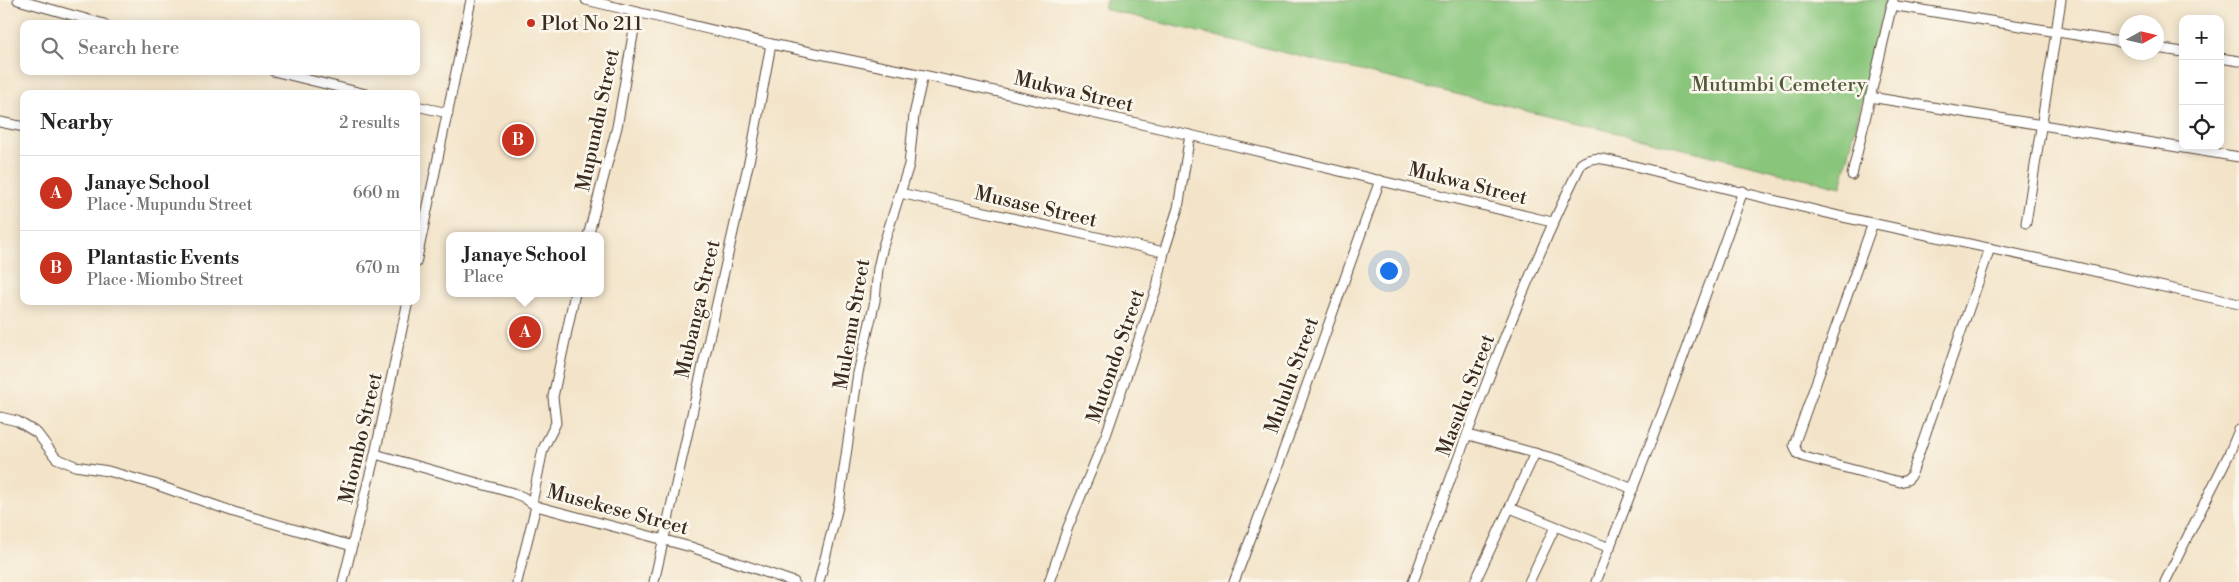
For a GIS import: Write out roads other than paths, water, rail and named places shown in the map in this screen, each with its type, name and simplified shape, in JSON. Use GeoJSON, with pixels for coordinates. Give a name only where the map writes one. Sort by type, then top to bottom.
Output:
{"type":"FeatureCollection","features":[{"type":"Feature","properties":{"kind":"street"},"geometry":{"type":"LineString","coordinates":[[18,0],[90,20]]}},
{"type":"Feature","properties":{"kind":"street"},"geometry":{"type":"LineString","coordinates":[[420,244],[471,0]]}},
{"type":"Feature","properties":{"kind":"street","name":"Mukwa Street"},"geometry":{"type":"LineString","coordinates":[[586,0],[771,44],[923,75],[1190,135],[1552,222]]}},
{"type":"Feature","properties":{"kind":"street"},"geometry":{"type":"LineString","coordinates":[[2026,223],[2061,0]]}},
{"type":"Feature","properties":{"kind":"street"},"geometry":{"type":"LineString","coordinates":[[1852,175],[1892,2],[2119,42]]}},
{"type":"Feature","properties":{"kind":"street","name":"Mupundu Street"},"geometry":{"type":"LineString","coordinates":[[589,232],[617,126],[637,12]]}},
{"type":"Feature","properties":{"kind":"street","name":"Mubanga Street"},"geometry":{"type":"LineString","coordinates":[[654,582],[752,148],[771,44]]}},
{"type":"Feature","properties":{"kind":"street"},"geometry":{"type":"LineString","coordinates":[[2164,49],[2179,51]]}},
{"type":"Feature","properties":{"kind":"street"},"geometry":{"type":"LineString","coordinates":[[2224,59],[2239,61]]}},
{"type":"Feature","properties":{"kind":"street"},"geometry":{"type":"LineString","coordinates":[[289,75],[350,90]]}},
{"type":"Feature","properties":{"kind":"street","name":"Mulemu Street"},"geometry":{"type":"LineString","coordinates":[[819,582],[839,504],[858,374],[876,301],[880,260],[909,165],[913,123],[923,75]]}},
{"type":"Feature","properties":{"kind":"street"},"geometry":{"type":"LineString","coordinates":[[1870,97],[2239,157]]}},
{"type":"Feature","properties":{"kind":"street"},"geometry":{"type":"LineString","coordinates":[[420,107],[448,113]]}},
{"type":"Feature","properties":{"kind":"street"},"geometry":{"type":"LineString","coordinates":[[0,122],[20,126]]}},
{"type":"Feature","properties":{"kind":"street","name":"Mutondo Street"},"geometry":{"type":"LineString","coordinates":[[1049,582],[1068,527],[1106,435],[1157,287],[1164,252],[1178,208],[1190,135]]}},
{"type":"Feature","properties":{"kind":"street","name":"Masuku Street"},"geometry":{"type":"LineString","coordinates":[[1413,582],[1552,222],[1580,164],[1592,158],[1743,191],[1873,223],[2239,304]]}},
{"type":"Feature","properties":{"kind":"street","name":"Mululu Street"},"geometry":{"type":"LineString","coordinates":[[1234,582],[1273,480],[1380,180]]}},
{"type":"Feature","properties":{"kind":"street"},"geometry":{"type":"LineString","coordinates":[[1596,582],[1633,489],[1743,191]]}},
{"type":"Feature","properties":{"kind":"street","name":"Musase Street"},"geometry":{"type":"LineString","coordinates":[[900,193],[1164,252]]}},
{"type":"Feature","properties":{"kind":"street"},"geometry":{"type":"LineString","coordinates":[[1873,223],[1794,445],[1798,454],[1804,457],[1900,482],[1907,480],[1911,476],[1990,248]]}},
{"type":"Feature","properties":{"kind":"street"},"geometry":{"type":"LineString","coordinates":[[517,582],[534,505],[543,449],[556,423],[553,397],[574,297]]}},
{"type":"Feature","properties":{"kind":"street","name":"Miombo Street"},"geometry":{"type":"LineString","coordinates":[[343,582],[375,454],[407,305]]}},
{"type":"Feature","properties":{"kind":"street"},"geometry":{"type":"LineString","coordinates":[[0,417],[17,421],[37,433],[56,458],[75,466],[108,471],[154,484],[234,512],[352,546]]}},
{"type":"Feature","properties":{"kind":"street"},"geometry":{"type":"LineString","coordinates":[[2165,582],[2229,454],[2239,430]]}},
{"type":"Feature","properties":{"kind":"street"},"geometry":{"type":"LineString","coordinates":[[1468,436],[1567,462],[1633,489]]}},
{"type":"Feature","properties":{"kind":"street"},"geometry":{"type":"LineString","coordinates":[[1475,582],[1535,453]]}},
{"type":"Feature","properties":{"kind":"street","name":"Musekese Street"},"geometry":{"type":"LineString","coordinates":[[375,454],[513,493],[534,505],[690,546],[794,582]]}},
{"type":"Feature","properties":{"kind":"street"},"geometry":{"type":"LineString","coordinates":[[1510,508],[1610,548]]}},
{"type":"Feature","properties":{"kind":"street"},"geometry":{"type":"LineString","coordinates":[[1529,582],[1555,527]]}},
{"type":"Feature","properties":{"kind":"place","name":"Plot No 211"},"geometry":{"type":"Point","coordinates":[531,23]}},
{"type":"Feature","properties":{"kind":"place","name":"Plantastic Events"},"geometry":{"type":"Point","coordinates":[518,140]}},
{"type":"Feature","properties":{"kind":"place","name":"Janaye School"},"geometry":{"type":"Point","coordinates":[525,332]}},
{"type":"Feature","properties":{"kind":"park label","name":"Mutumbi Cemetery"},"geometry":{"type":"Point","coordinates":[1779,84]}}]}
